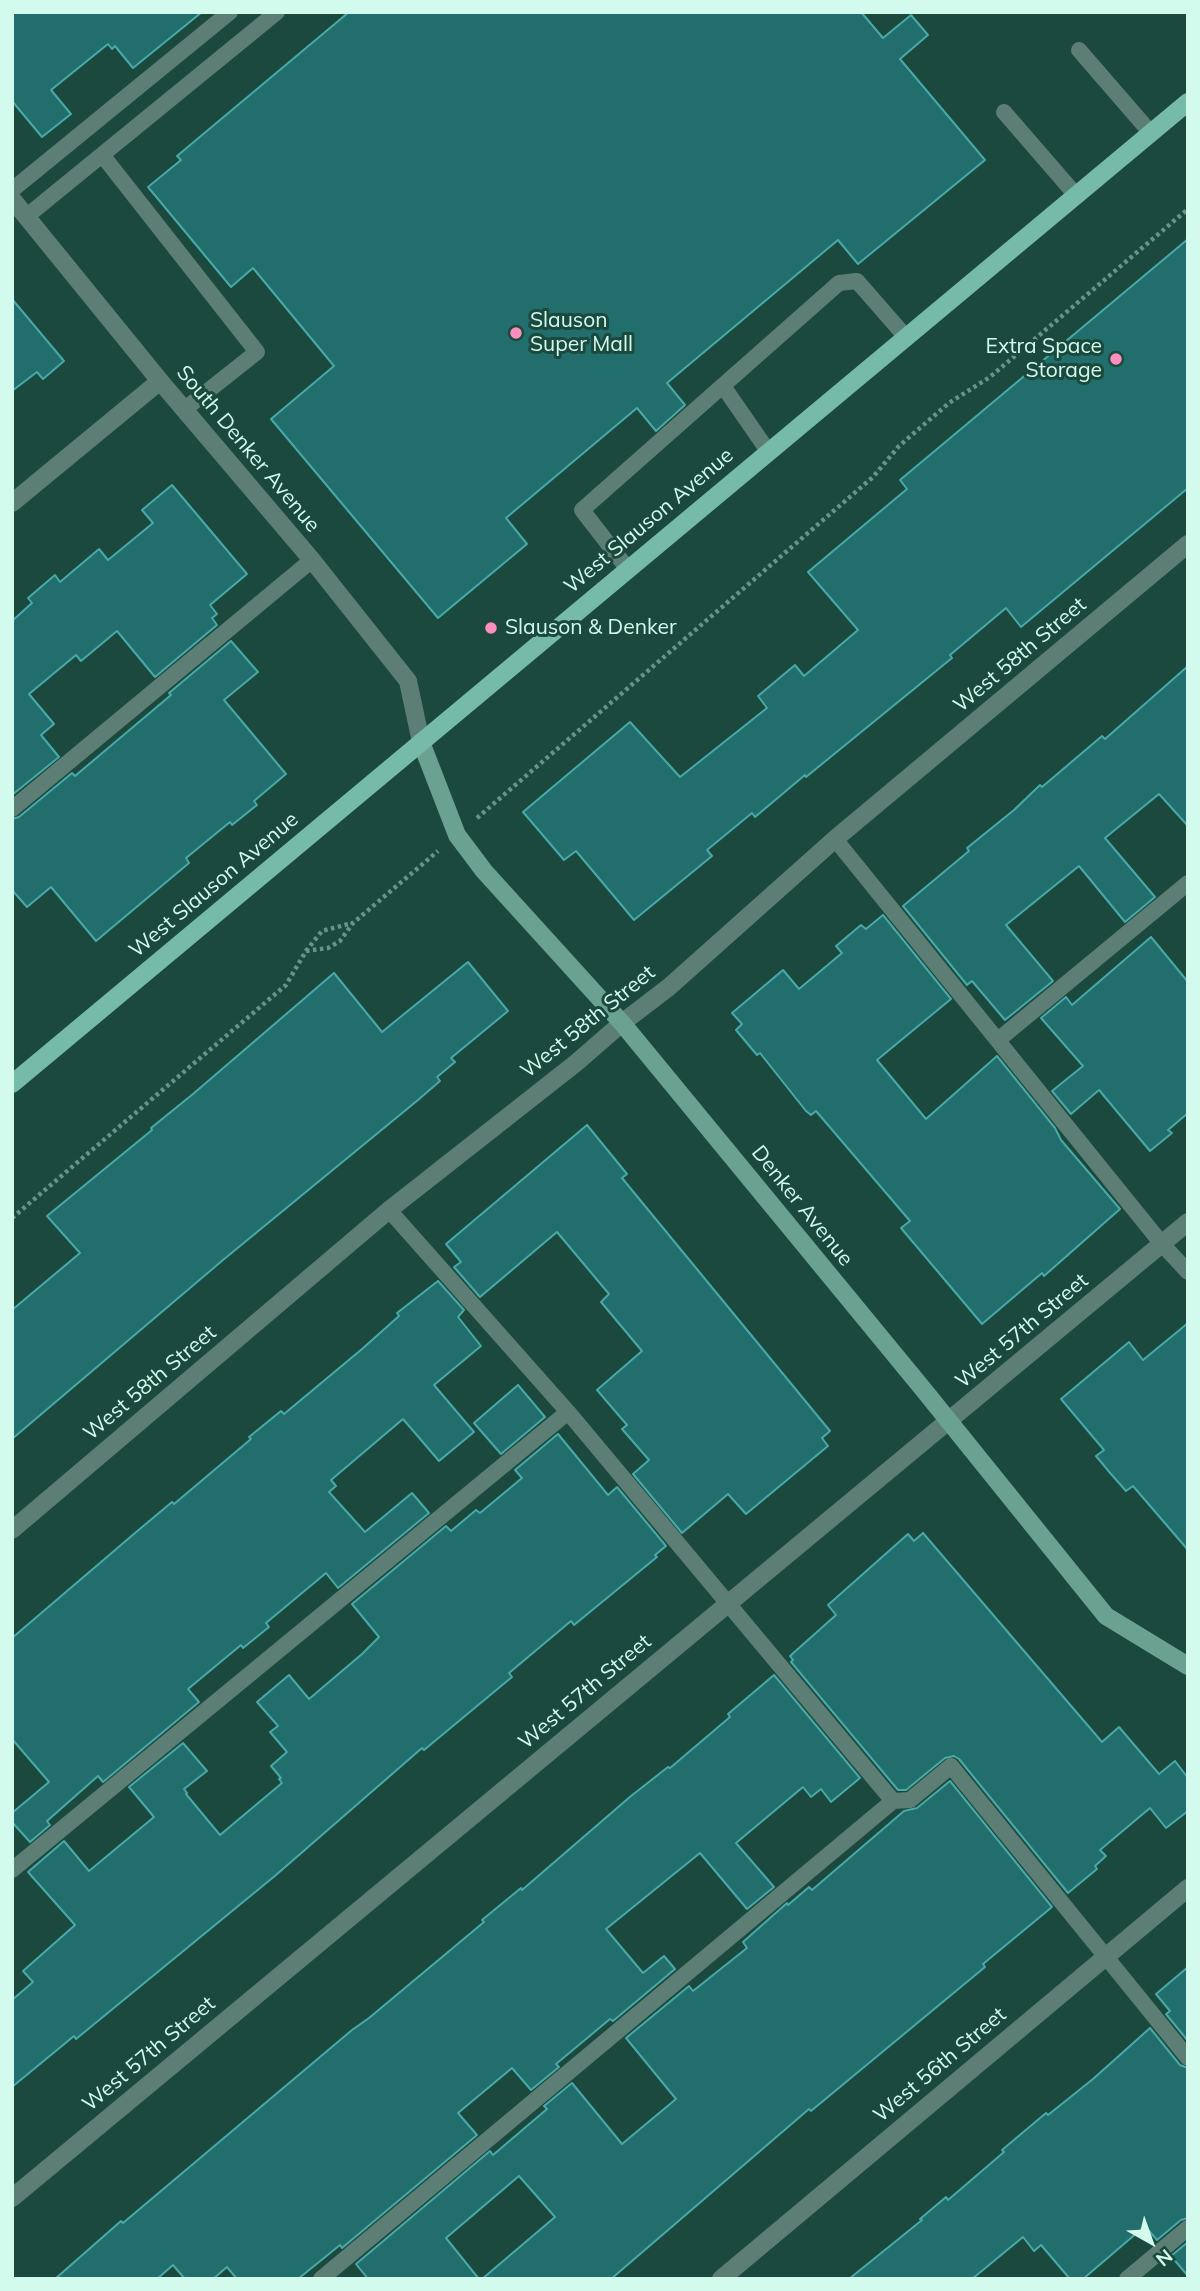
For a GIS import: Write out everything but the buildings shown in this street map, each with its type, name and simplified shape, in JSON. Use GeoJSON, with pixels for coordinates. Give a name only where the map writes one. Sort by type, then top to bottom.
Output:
{"type":"FeatureCollection","features":[{"type":"Feature","properties":{"kind":"main road","name":"West Slauson Avenue"},"geometry":{"type":"LineString","coordinates":[[12,1084],[1188,102]]}},
{"type":"Feature","properties":{"kind":"street","name":"South Denker Avenue"},"geometry":{"type":"LineString","coordinates":[[12,199],[160,381],[312,560],[408,681],[421,742]]}},
{"type":"Feature","properties":{"kind":"street"},"geometry":{"type":"LineString","coordinates":[[12,503],[160,381]]}},
{"type":"Feature","properties":{"kind":"street","name":"West 58th Street"},"geometry":{"type":"LineString","coordinates":[[12,1530],[389,1210],[669,987],[835,839],[1188,544]]}},
{"type":"Feature","properties":{"kind":"street","name":"Denker Avenue"},"geometry":{"type":"LineString","coordinates":[[421,742],[457,835],[484,871],[622,1023],[1106,1616],[1188,1667]]}},
{"type":"Feature","properties":{"kind":"street","name":"West 57th Street"},"geometry":{"type":"LineString","coordinates":[[12,2197],[1188,1222]]}},
{"type":"Feature","properties":{"kind":"street","name":"West 56th Street"},"geometry":{"type":"LineString","coordinates":[[722,2279],[1188,1888]]}},
{"type":"Feature","properties":{"kind":"lane"},"geometry":{"type":"LineString","coordinates":[[12,190],[230,12]]}},
{"type":"Feature","properties":{"kind":"lane"},"geometry":{"type":"LineString","coordinates":[[27,216],[277,12]]}},
{"type":"Feature","properties":{"kind":"lane"},"geometry":{"type":"LineString","coordinates":[[1079,50],[1150,132]]}},
{"type":"Feature","properties":{"kind":"lane"},"geometry":{"type":"LineString","coordinates":[[1004,112],[1075,194]]}},
{"type":"Feature","properties":{"kind":"lane"},"geometry":{"type":"LineString","coordinates":[[103,156],[257,352],[185,409]]}},
{"type":"Feature","properties":{"kind":"lane"},"geometry":{"type":"LineString","coordinates":[[628,568],[582,510],[839,283],[857,281],[905,336]]}},
{"type":"Feature","properties":{"kind":"lane"},"geometry":{"type":"LineString","coordinates":[[723,386],[768,451]]}},
{"type":"Feature","properties":{"kind":"lane"},"geometry":{"type":"LineString","coordinates":[[12,809],[312,560]]}},
{"type":"Feature","properties":{"kind":"lane"},"geometry":{"type":"LineString","coordinates":[[835,839],[1162,1244],[1188,1272]]}},
{"type":"Feature","properties":{"kind":"lane"},"geometry":{"type":"LineString","coordinates":[[998,1040],[1188,883]]}},
{"type":"Feature","properties":{"kind":"lane"},"geometry":{"type":"LineString","coordinates":[[389,1210],[568,1412],[893,1801]]}},
{"type":"Feature","properties":{"kind":"lane"},"geometry":{"type":"LineString","coordinates":[[12,1870],[568,1412]]}},
{"type":"Feature","properties":{"kind":"lane"},"geometry":{"type":"LineString","coordinates":[[320,2279],[893,1801],[910,1800],[951,1766],[1188,2058]]}},
{"type":"Feature","properties":{"kind":"lane"},"geometry":{"type":"LineString","coordinates":[[1127,2279],[1188,2228]]}},
{"type":"Feature","properties":{"kind":"path"},"geometry":{"type":"LineString","coordinates":[[497,802],[873,477],[900,446],[949,403],[990,377],[1188,209]]}},
{"type":"Feature","properties":{"kind":"path"},"geometry":{"type":"LineString","coordinates":[[306,951],[328,948],[340,941],[353,923],[434,855]]}},
{"type":"Feature","properties":{"kind":"path"},"geometry":{"type":"LineString","coordinates":[[12,1218],[286,985],[306,951],[322,931],[353,923]]}},
{"type":"Feature","properties":{"kind":"place","name":"Slauson Super Mall"},"geometry":{"type":"Point","coordinates":[516,333]}},
{"type":"Feature","properties":{"kind":"place","name":"Extra Space Storage"},"geometry":{"type":"Point","coordinates":[1116,359]}},
{"type":"Feature","properties":{"kind":"place","name":"Slauson & Denker"},"geometry":{"type":"Point","coordinates":[491,628]}}]}
